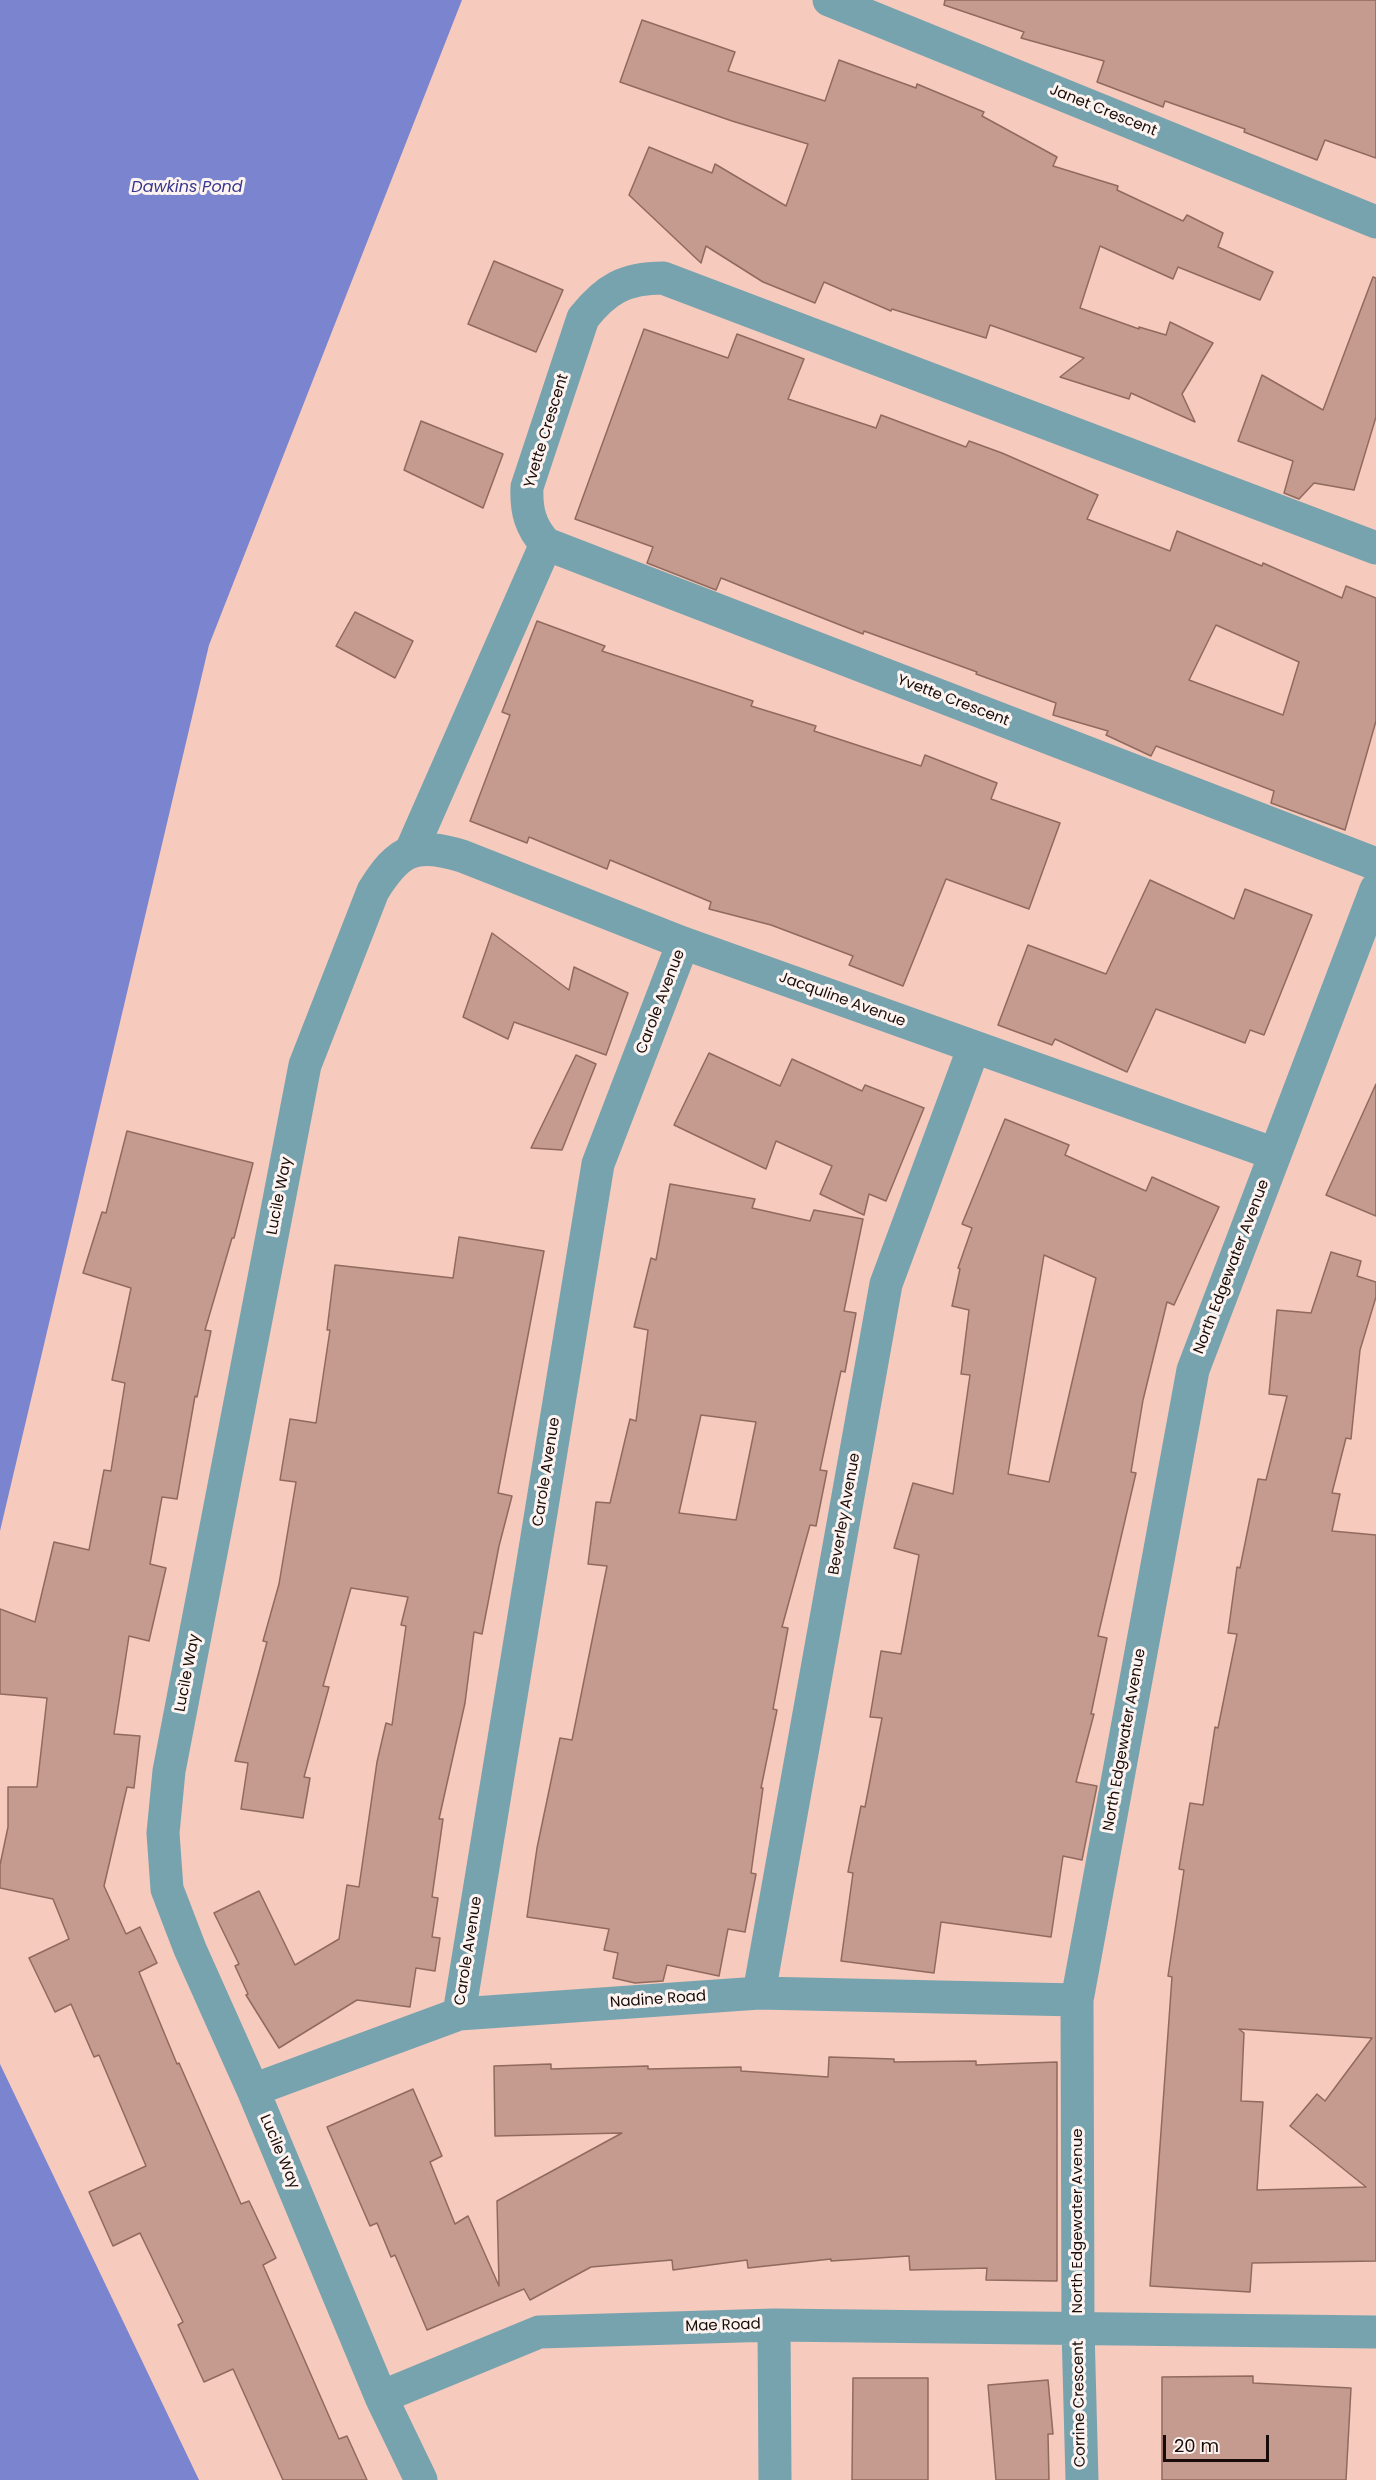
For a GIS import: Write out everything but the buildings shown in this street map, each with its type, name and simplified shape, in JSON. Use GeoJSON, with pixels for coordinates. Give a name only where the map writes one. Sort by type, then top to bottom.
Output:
{"type":"FeatureCollection","features":[{"type":"Feature","properties":{"kind":"street","name":"Janet Crescent"},"geometry":{"type":"LineString","coordinates":[[829,0],[1376,222]]}},
{"type":"Feature","properties":{"kind":"street","name":"Yvette Crescent"},"geometry":{"type":"LineString","coordinates":[[1376,548],[663,278],[643,278],[622,285],[599,298],[583,318],[527,487],[526,505],[529,517],[535,532],[546,544],[1376,864]]}},
{"type":"Feature","properties":{"kind":"street"},"geometry":{"type":"LineString","coordinates":[[411,851],[546,544]]}},
{"type":"Feature","properties":{"kind":"street","name":"Jacquline Avenue"},"geometry":{"type":"LineString","coordinates":[[411,851],[437,849],[462,856],[683,943],[1275,1154]]}},
{"type":"Feature","properties":{"kind":"street","name":"Lucile Way"},"geometry":{"type":"LineString","coordinates":[[411,851],[388,866],[373,891],[306,1065],[169,1771],[163,1833],[167,1889],[190,1949],[253,2090],[381,2397],[421,2480]]}},
{"type":"Feature","properties":{"kind":"street","name":"North Edgewater Avenue"},"geometry":{"type":"LineString","coordinates":[[1376,889],[1193,1370],[1077,2000],[1078,2329],[1376,2332]]}},
{"type":"Feature","properties":{"kind":"street","name":"Carole Avenue"},"geometry":{"type":"LineString","coordinates":[[459,2014],[598,1164],[683,943]]}},
{"type":"Feature","properties":{"kind":"street","name":"Beverley Avenue"},"geometry":{"type":"LineString","coordinates":[[759,1993],[886,1284],[974,1047]]}},
{"type":"Feature","properties":{"kind":"street","name":"Nadine Road"},"geometry":{"type":"LineString","coordinates":[[253,2090],[459,2014],[759,1993],[1077,2000]]}},
{"type":"Feature","properties":{"kind":"street"},"geometry":{"type":"LineString","coordinates":[[774,2325],[775,2480]]}},
{"type":"Feature","properties":{"kind":"street","name":"Mae Road"},"geometry":{"type":"LineString","coordinates":[[381,2397],[539,2332],[774,2325],[1078,2329]]}},
{"type":"Feature","properties":{"kind":"street","name":"Corrine Crescent"},"geometry":{"type":"LineString","coordinates":[[1078,2329],[1082,2480]]}},
{"type":"Feature","properties":{"kind":"water","name":"Dawkins Pond"},"geometry":{"type":"Polygon","coordinates":[[[0,0],[462,0],[209,645],[0,1531],[0,0]]]}},
{"type":"Feature","properties":{"kind":"water"},"geometry":{"type":"Polygon","coordinates":[[[0,2064],[199,2480],[0,2480],[0,2064]]]}}]}
